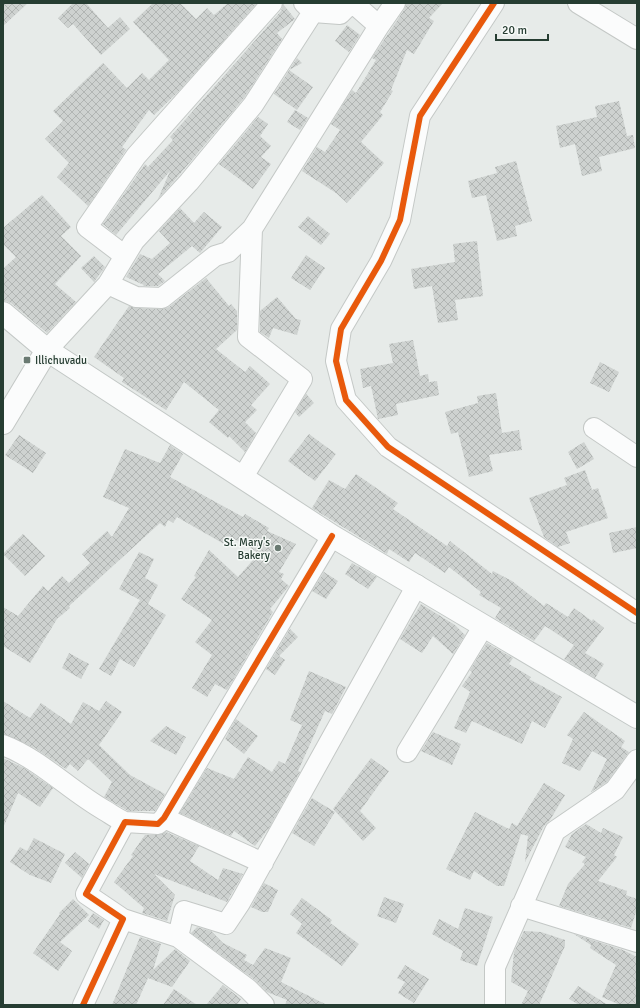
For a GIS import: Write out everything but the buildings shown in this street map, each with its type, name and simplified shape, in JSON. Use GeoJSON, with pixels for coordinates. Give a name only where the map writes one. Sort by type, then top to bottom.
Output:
{"type":"FeatureCollection","features":[{"type":"Feature","properties":{"kind":"main road"},"geometry":{"type":"LineString","coordinates":[[3,313],[46,350],[332,536],[417,585],[483,627],[635,712]]}},
{"type":"Feature","properties":{"kind":"main road"},"geometry":{"type":"LineString","coordinates":[[3,423],[46,350]]}},
{"type":"Feature","properties":{"kind":"street"},"geometry":{"type":"LineString","coordinates":[[125,256],[87,227],[136,156],[272,3]]}},
{"type":"Feature","properties":{"kind":"street"},"geometry":{"type":"LineString","coordinates":[[46,350],[108,284],[134,241],[189,182],[253,105],[309,7],[340,14],[352,3],[379,26]]}},
{"type":"Feature","properties":{"kind":"street"},"geometry":{"type":"LineString","coordinates":[[108,284],[136,297],[162,298],[215,256],[228,252],[252,229],[379,26],[395,3]]}},
{"type":"Feature","properties":{"kind":"street"},"geometry":{"type":"LineString","coordinates":[[494,3],[420,116],[400,220],[381,262],[341,329],[336,361],[346,400],[388,447],[637,613]]}},
{"type":"Feature","properties":{"kind":"street"},"geometry":{"type":"LineString","coordinates":[[578,3],[637,38]]}},
{"type":"Feature","properties":{"kind":"street"},"geometry":{"type":"LineString","coordinates":[[243,477],[302,379],[248,337],[252,229]]}},
{"type":"Feature","properties":{"kind":"street"},"geometry":{"type":"LineString","coordinates":[[594,428],[637,457]]}},
{"type":"Feature","properties":{"kind":"street"},"geometry":{"type":"LineString","coordinates":[[3,745],[28,757],[96,805],[125,822],[158,824],[164,818],[332,536]]}},
{"type":"Feature","properties":{"kind":"street"},"geometry":{"type":"LineString","coordinates":[[178,937],[184,911],[226,924],[263,863],[417,585]]}},
{"type":"Feature","properties":{"kind":"street"},"geometry":{"type":"LineString","coordinates":[[407,752],[483,627]]}},
{"type":"Feature","properties":{"kind":"street"},"geometry":{"type":"LineString","coordinates":[[496,1005],[494,967],[555,831],[614,790],[637,760]]}},
{"type":"Feature","properties":{"kind":"street"},"geometry":{"type":"LineString","coordinates":[[164,818],[263,863]]}},
{"type":"Feature","properties":{"kind":"street"},"geometry":{"type":"LineString","coordinates":[[125,822],[86,894],[122,919],[178,937],[248,988],[264,1005]]}},
{"type":"Feature","properties":{"kind":"street"},"geometry":{"type":"LineString","coordinates":[[521,906],[637,942]]}},
{"type":"Feature","properties":{"kind":"street"},"geometry":{"type":"LineString","coordinates":[[83,1005],[122,919]]}},
{"type":"Feature","properties":{"kind":"cycle path"},"geometry":{"type":"LineString","coordinates":[[494,3],[420,116],[400,220],[381,261],[341,329],[336,361],[346,400],[388,447],[637,613]]}},
{"type":"Feature","properties":{"kind":"cycle path"},"geometry":{"type":"LineString","coordinates":[[83,1005],[123,919],[86,894],[125,822],[158,824],[164,818],[332,536]]}},
{"type":"Feature","properties":{"kind":"place","name":"Illichuvadu"},"geometry":{"type":"Point","coordinates":[27,360]}},
{"type":"Feature","properties":{"kind":"place","name":"St. Mary's Bakery"},"geometry":{"type":"Point","coordinates":[278,548]}}]}
